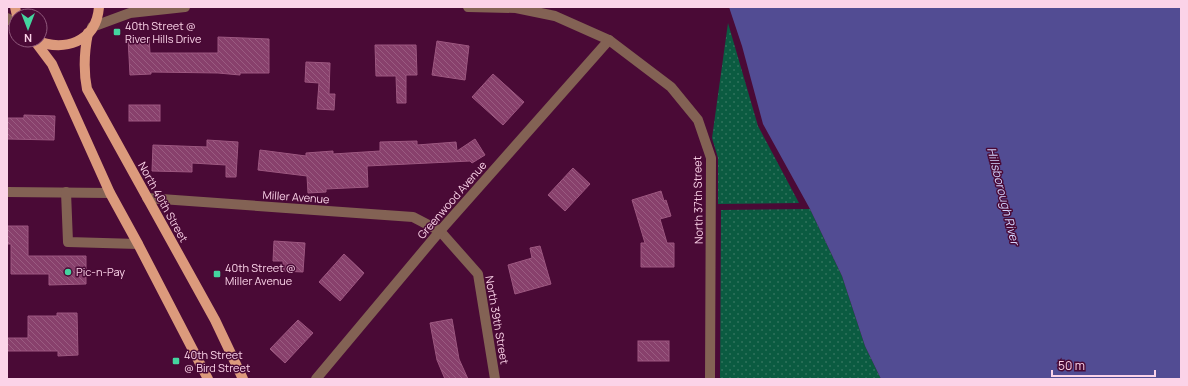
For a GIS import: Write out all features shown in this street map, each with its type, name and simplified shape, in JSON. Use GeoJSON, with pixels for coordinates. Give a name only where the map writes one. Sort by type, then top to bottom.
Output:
{"type":"FeatureCollection","features":[{"type":"Feature","properties":{"kind":"main road","name":"North 40th Street"},"geometry":{"type":"LineString","coordinates":[[99,7],[90,30],[83,59],[87,89],[215,320],[243,379]]}},
{"type":"Feature","properties":{"kind":"main road"},"geometry":{"type":"LineString","coordinates":[[48,45],[62,46],[75,43],[90,30]]}},
{"type":"Feature","properties":{"kind":"main road"},"geometry":{"type":"LineString","coordinates":[[40,48],[52,64],[110,193],[208,379]]}},
{"type":"Feature","properties":{"kind":"street"},"geometry":{"type":"LineString","coordinates":[[90,30],[130,13],[185,7]]}},
{"type":"Feature","properties":{"kind":"street","name":"North 37th Street"},"geometry":{"type":"LineString","coordinates":[[468,7],[516,8],[555,12],[609,40],[671,87],[698,120],[711,158],[710,379]]}},
{"type":"Feature","properties":{"kind":"street","name":"Greenwood Avenue"},"geometry":{"type":"LineString","coordinates":[[316,379],[440,230],[609,40]]}},
{"type":"Feature","properties":{"kind":"street"},"geometry":{"type":"LineString","coordinates":[[7,192],[110,193]]}},
{"type":"Feature","properties":{"kind":"street"},"geometry":{"type":"LineString","coordinates":[[66,192],[68,242],[138,244]]}},
{"type":"Feature","properties":{"kind":"street","name":"Miller Avenue"},"geometry":{"type":"LineString","coordinates":[[147,198],[413,217],[440,230]]}},
{"type":"Feature","properties":{"kind":"street","name":"North 39th Street"},"geometry":{"type":"LineString","coordinates":[[440,230],[478,274],[495,379]]}},
{"type":"Feature","properties":{"kind":"green space"},"geometry":{"type":"Polygon","coordinates":[[[728,23],[758,126],[799,203],[718,204],[718,158],[712,138],[728,23]]]}},
{"type":"Feature","properties":{"kind":"green space"},"geometry":{"type":"Polygon","coordinates":[[[810,209],[842,276],[865,346],[881,379],[720,379],[721,210],[810,209]]]}},
{"type":"Feature","properties":{"kind":"water","name":"Hillsborough River"},"geometry":{"type":"Polygon","coordinates":[[[729,7],[1181,7],[1181,379],[881,379],[865,346],[842,276],[810,209],[763,124],[742,46],[729,7]]]}},
{"type":"Feature","properties":{"kind":"building"},"geometry":{"type":"Polygon","coordinates":[[[149,37],[150,53],[218,53],[218,37],[269,39],[269,73],[240,73],[240,75],[218,73],[151,72],[151,74],[130,75],[128,38],[149,37]]]}},
{"type":"Feature","properties":{"kind":"building"},"geometry":{"type":"Polygon","coordinates":[[[437,41],[469,46],[465,80],[432,75],[437,41]]]}},
{"type":"Feature","properties":{"kind":"building"},"geometry":{"type":"Polygon","coordinates":[[[375,45],[416,45],[417,75],[406,75],[406,103],[397,103],[396,76],[376,76],[375,45]]]}},
{"type":"Feature","properties":{"kind":"building"},"geometry":{"type":"Polygon","coordinates":[[[306,62],[330,63],[329,94],[335,94],[334,110],[317,109],[319,83],[305,82],[306,62]]]}},
{"type":"Feature","properties":{"kind":"building"},"geometry":{"type":"Polygon","coordinates":[[[493,74],[524,102],[503,125],[472,97],[493,74]]]}},
{"type":"Feature","properties":{"kind":"building"},"geometry":{"type":"Polygon","coordinates":[[[129,105],[160,105],[160,121],[129,121],[129,105]]]}},
{"type":"Feature","properties":{"kind":"building"},"geometry":{"type":"Polygon","coordinates":[[[24,115],[55,116],[54,140],[7,139],[7,118],[24,118],[24,115]]]}},
{"type":"Feature","properties":{"kind":"building"},"geometry":{"type":"Polygon","coordinates":[[[475,139],[485,155],[472,163],[470,161],[367,166],[368,187],[326,189],[326,192],[308,193],[307,176],[258,170],[260,150],[306,156],[306,153],[333,151],[333,154],[380,151],[380,142],[417,141],[417,145],[456,142],[457,151],[475,139]]]}},
{"type":"Feature","properties":{"kind":"building"},"geometry":{"type":"Polygon","coordinates":[[[207,140],[238,142],[236,177],[226,177],[226,165],[192,163],[192,172],[152,171],[153,145],[207,147],[207,140]]]}},
{"type":"Feature","properties":{"kind":"building"},"geometry":{"type":"Polygon","coordinates":[[[573,168],[590,184],[565,211],[548,195],[573,168]]]}},
{"type":"Feature","properties":{"kind":"building"},"geometry":{"type":"Polygon","coordinates":[[[661,191],[664,201],[666,200],[671,216],[660,219],[667,243],[674,243],[674,267],[641,267],[641,243],[645,243],[632,200],[661,191]]]}},
{"type":"Feature","properties":{"kind":"building"},"geometry":{"type":"Polygon","coordinates":[[[7,226],[28,226],[28,256],[86,256],[86,284],[49,285],[49,274],[11,274],[11,244],[7,244],[7,226]]]}},
{"type":"Feature","properties":{"kind":"building"},"geometry":{"type":"Polygon","coordinates":[[[274,241],[305,243],[303,272],[283,271],[283,261],[273,261],[274,241]]]}},
{"type":"Feature","properties":{"kind":"building"},"geometry":{"type":"Polygon","coordinates":[[[540,246],[551,284],[515,294],[508,265],[532,258],[530,248],[540,246]]]}},
{"type":"Feature","properties":{"kind":"building"},"geometry":{"type":"Polygon","coordinates":[[[344,254],[364,273],[340,301],[319,282],[344,254]]]}},
{"type":"Feature","properties":{"kind":"building"},"geometry":{"type":"Polygon","coordinates":[[[57,313],[77,313],[78,355],[58,356],[58,351],[7,351],[7,338],[28,338],[28,316],[57,316],[57,313]]]}},
{"type":"Feature","properties":{"kind":"building"},"geometry":{"type":"Polygon","coordinates":[[[452,319],[459,359],[468,379],[445,379],[437,360],[430,323],[452,319]]]}},
{"type":"Feature","properties":{"kind":"building"},"geometry":{"type":"Polygon","coordinates":[[[298,320],[313,333],[285,363],[270,349],[298,320]]]}},
{"type":"Feature","properties":{"kind":"building"},"geometry":{"type":"Polygon","coordinates":[[[638,341],[669,341],[669,361],[638,361],[638,341]]]}},
{"type":"Feature","properties":{"kind":"place","name":"40th Street @ River Hills Drive"},"geometry":{"type":"Point","coordinates":[117,32]}},
{"type":"Feature","properties":{"kind":"place","name":"Pic-n-Pay"},"geometry":{"type":"Point","coordinates":[68,272]}},
{"type":"Feature","properties":{"kind":"place","name":"40th Street @ Miller Avenue"},"geometry":{"type":"Point","coordinates":[217,274]}},
{"type":"Feature","properties":{"kind":"place","name":"40th Street @ Bird Street"},"geometry":{"type":"Point","coordinates":[176,361]}}]}
